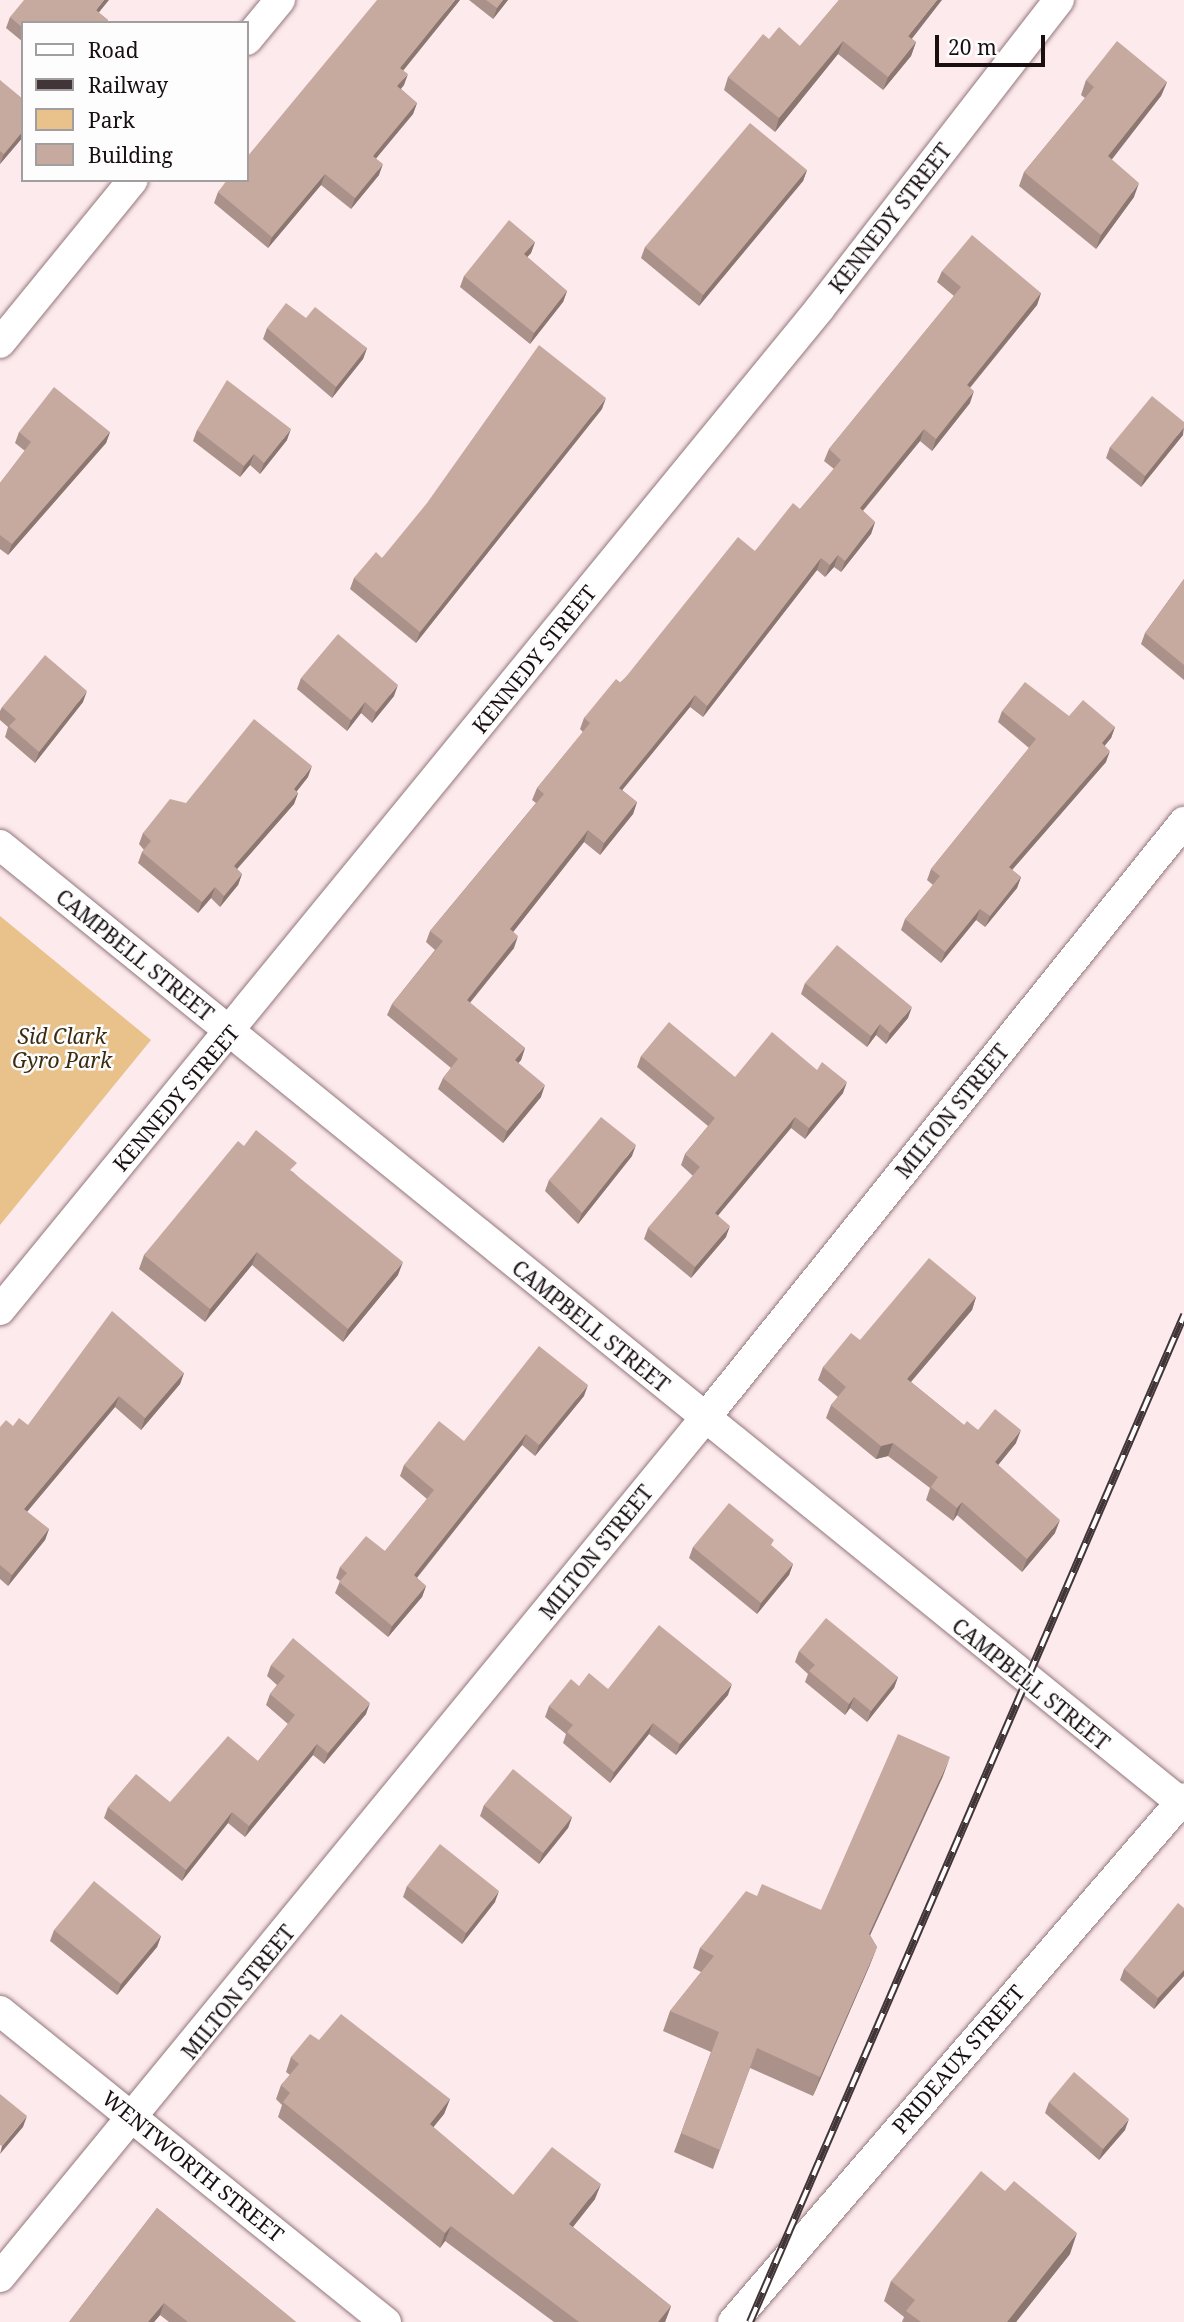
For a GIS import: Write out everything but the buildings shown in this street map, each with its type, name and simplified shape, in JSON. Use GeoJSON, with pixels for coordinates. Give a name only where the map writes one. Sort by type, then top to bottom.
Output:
{"type":"FeatureCollection","features":[{"type":"Feature","properties":{"kind":"street"},"geometry":{"type":"LineString","coordinates":[[248,39],[280,0]]}},
{"type":"Feature","properties":{"kind":"street","name":"KENNEDY STREET"},"geometry":{"type":"LineString","coordinates":[[0,1310],[820,308],[1059,0]]}},
{"type":"Feature","properties":{"kind":"street"},"geometry":{"type":"LineString","coordinates":[[0,343],[130,182]]}},
{"type":"Feature","properties":{"kind":"street","name":"MILTON STREET"},"geometry":{"type":"LineString","coordinates":[[0,2277],[135,2118],[705,1418],[1184,822]]}},
{"type":"Feature","properties":{"kind":"street","name":"CAMPBELL STREET"},"geometry":{"type":"LineString","coordinates":[[0,845],[1183,1802]]}},
{"type":"Feature","properties":{"kind":"street","name":"PRIDEAUX STREET"},"geometry":{"type":"LineString","coordinates":[[733,2322],[1183,1802]]}},
{"type":"Feature","properties":{"kind":"street","name":"WENTWORTH STREET"},"geometry":{"type":"LineString","coordinates":[[0,2011],[386,2322]]}},
{"type":"Feature","properties":{"kind":"green space","name":"Sid Clark Gyro Park"},"geometry":{"type":"Polygon","coordinates":[[[0,916],[151,1040],[0,1225],[0,916]]]}},
{"type":"Feature","properties":{"kind":"railway"},"geometry":{"type":"LineString","coordinates":[[750,2322],[1184,1315]]}}]}
